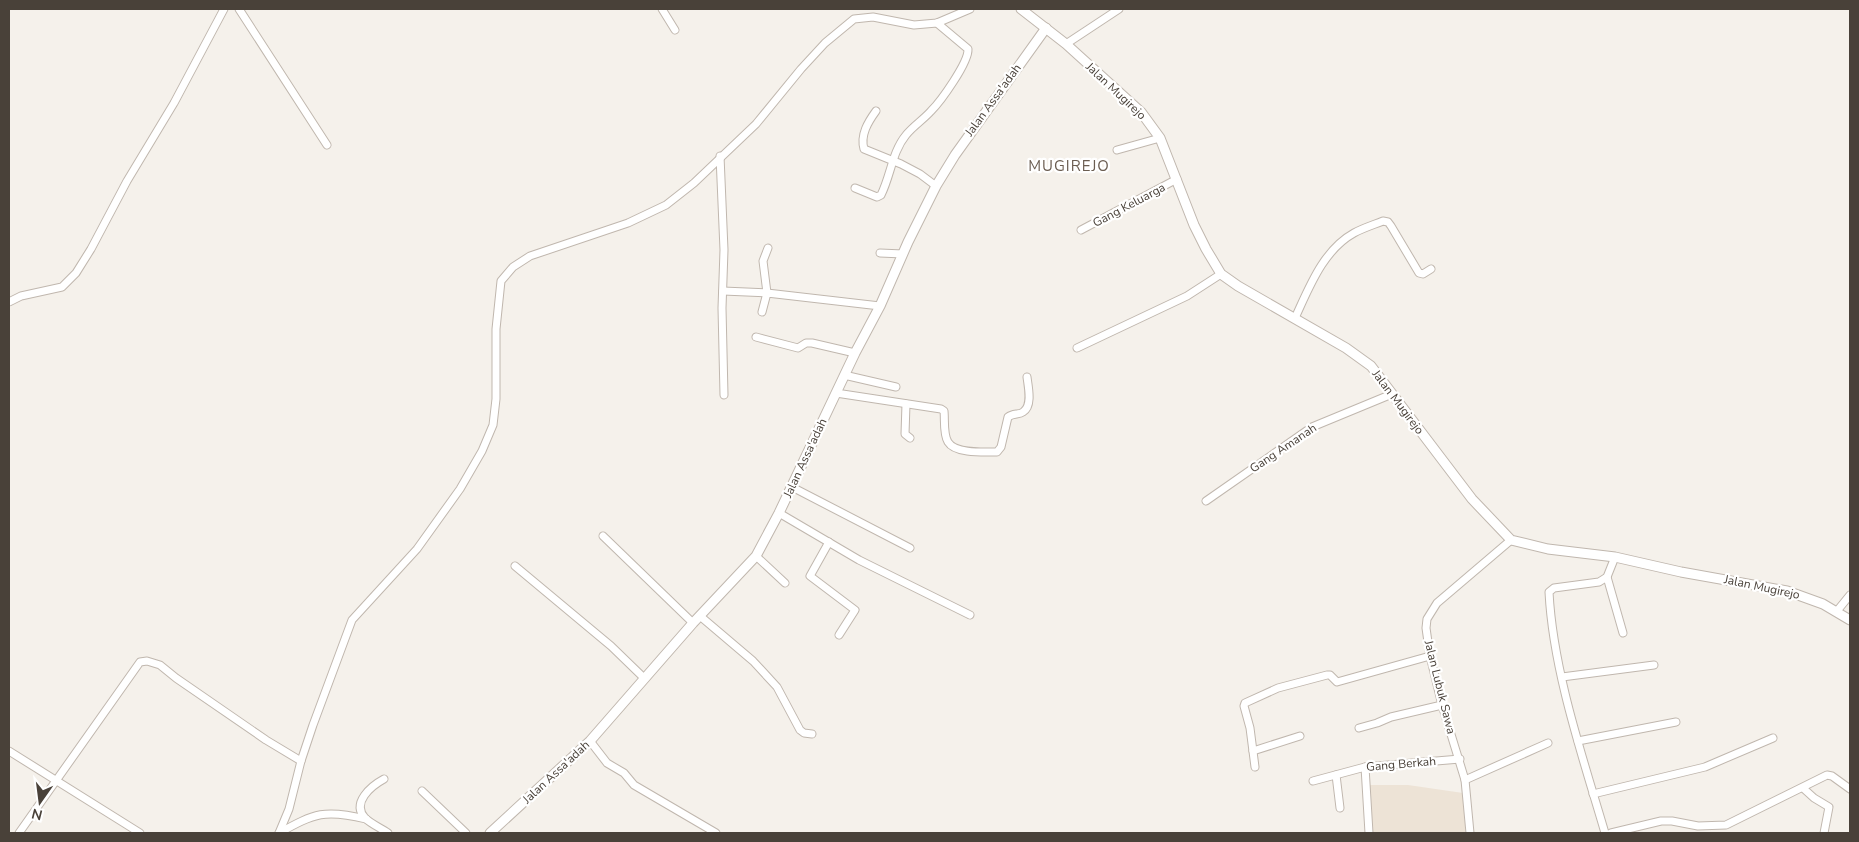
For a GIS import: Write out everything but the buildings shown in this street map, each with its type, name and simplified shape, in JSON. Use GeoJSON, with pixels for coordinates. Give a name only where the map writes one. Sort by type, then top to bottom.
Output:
{"type":"FeatureCollection","features":[{"type":"Feature","properties":{"kind":"street"},"geometry":{"type":"LineString","coordinates":[[9,302],[21,296],[62,287],[82,264],[127,181],[174,103],[224,9]]}},
{"type":"Feature","properties":{"kind":"street"},"geometry":{"type":"LineString","coordinates":[[239,9],[327,145]]}},
{"type":"Feature","properties":{"kind":"street"},"geometry":{"type":"LineString","coordinates":[[662,9],[675,30]]}},
{"type":"Feature","properties":{"kind":"street"},"geometry":{"type":"LineString","coordinates":[[279,833],[289,808],[301,761],[346,632],[352,620],[422,542],[460,489],[482,451],[494,425],[496,329],[501,281],[513,267],[530,256],[628,223],[666,205],[694,182],[756,124],[825,43],[854,19],[873,17],[914,25],[937,23],[970,9]]}},
{"type":"Feature","properties":{"kind":"street","name":"Jalan Mugirejo"},"geometry":{"type":"LineString","coordinates":[[1021,9],[1066,44],[1141,112],[1160,138],[1194,226],[1222,274],[1238,286],[1362,358],[1371,366],[1472,499],[1511,540],[1548,549],[1615,557],[1681,572],[1787,590],[1808,597],[1837,611],[1850,620]]}},
{"type":"Feature","properties":{"kind":"street"},"geometry":{"type":"LineString","coordinates":[[1066,44],[1119,9]]}},
{"type":"Feature","properties":{"kind":"street"},"geometry":{"type":"LineString","coordinates":[[855,188],[877,196],[881,195],[897,148],[906,134],[941,101],[968,54],[968,49],[937,23]]}},
{"type":"Feature","properties":{"kind":"street","name":"Jalan Assa'adah"},"geometry":{"type":"LineString","coordinates":[[490,833],[590,742],[693,623],[756,556],[792,487],[936,186],[959,148],[1046,28]]}},
{"type":"Feature","properties":{"kind":"street"},"geometry":{"type":"LineString","coordinates":[[876,111],[868,121],[864,132],[864,149],[893,160],[920,174],[936,186]]}},
{"type":"Feature","properties":{"kind":"street"},"geometry":{"type":"LineString","coordinates":[[1117,150],[1160,138]]}},
{"type":"Feature","properties":{"kind":"street"},"geometry":{"type":"LineString","coordinates":[[720,156],[724,250],[724,395]]}},
{"type":"Feature","properties":{"kind":"street","name":"Gang Keluarga"},"geometry":{"type":"LineString","coordinates":[[1081,230],[1177,179]]}},
{"type":"Feature","properties":{"kind":"street"},"geometry":{"type":"LineString","coordinates":[[1294,318],[1315,277],[1330,253],[1340,242],[1354,233],[1383,221],[1388,222],[1391,226],[1419,273],[1424,274],[1431,269]]}},
{"type":"Feature","properties":{"kind":"street"},"geometry":{"type":"LineString","coordinates":[[762,312],[767,293],[763,261],[768,248]]}},
{"type":"Feature","properties":{"kind":"street"},"geometry":{"type":"LineString","coordinates":[[880,253],[903,254]]}},
{"type":"Feature","properties":{"kind":"street"},"geometry":{"type":"LineString","coordinates":[[1078,348],[1187,296],[1222,274]]}},
{"type":"Feature","properties":{"kind":"street"},"geometry":{"type":"LineString","coordinates":[[723,291],[767,293],[880,306]]}},
{"type":"Feature","properties":{"kind":"street"},"geometry":{"type":"LineString","coordinates":[[756,337],[776,344],[798,348],[806,343],[812,343],[855,353]]}},
{"type":"Feature","properties":{"kind":"street"},"geometry":{"type":"LineString","coordinates":[[844,375],[896,387]]}},
{"type":"Feature","properties":{"kind":"street"},"geometry":{"type":"LineString","coordinates":[[836,393],[934,407],[944,411],[948,444],[974,452],[997,452],[1001,447],[1008,417],[1011,414],[1022,413],[1029,402],[1027,377]]}},
{"type":"Feature","properties":{"kind":"street","name":"Gang Amanah"},"geometry":{"type":"LineString","coordinates":[[1206,501],[1312,427],[1392,394]]}},
{"type":"Feature","properties":{"kind":"street"},"geometry":{"type":"LineString","coordinates":[[906,404],[905,434],[910,438]]}},
{"type":"Feature","properties":{"kind":"street"},"geometry":{"type":"LineString","coordinates":[[792,487],[910,548]]}},
{"type":"Feature","properties":{"kind":"street"},"geometry":{"type":"LineString","coordinates":[[779,513],[859,560],[970,615]]}},
{"type":"Feature","properties":{"kind":"street"},"geometry":{"type":"LineString","coordinates":[[603,536],[693,623]]}},
{"type":"Feature","properties":{"kind":"street","name":"Jalan Lubuk Sawa"},"geometry":{"type":"LineString","coordinates":[[1470,833],[1465,780],[1442,704],[1430,656],[1426,628],[1430,612],[1437,603],[1511,540]]}},
{"type":"Feature","properties":{"kind":"street"},"geometry":{"type":"LineString","coordinates":[[830,542],[810,576],[855,610],[839,635]]}},
{"type":"Feature","properties":{"kind":"street"},"geometry":{"type":"LineString","coordinates":[[756,556],[785,584]]}},
{"type":"Feature","properties":{"kind":"street"},"geometry":{"type":"LineString","coordinates":[[1605,833],[1578,741],[1562,677],[1549,592],[1554,588],[1599,582],[1607,576],[1615,557]]}},
{"type":"Feature","properties":{"kind":"street"},"geometry":{"type":"LineString","coordinates":[[515,566],[611,646],[644,678]]}},
{"type":"Feature","properties":{"kind":"street"},"geometry":{"type":"LineString","coordinates":[[1607,576],[1622,633]]}},
{"type":"Feature","properties":{"kind":"street"},"geometry":{"type":"LineString","coordinates":[[1837,611],[1850,596]]}},
{"type":"Feature","properties":{"kind":"street"},"geometry":{"type":"LineString","coordinates":[[700,616],[753,661],[777,687],[800,730],[804,733],[812,734]]}},
{"type":"Feature","properties":{"kind":"street"},"geometry":{"type":"LineString","coordinates":[[1255,767],[1245,703],[1278,688],[1328,675],[1337,682],[1430,656]]}},
{"type":"Feature","properties":{"kind":"street"},"geometry":{"type":"LineString","coordinates":[[19,833],[140,662],[146,661],[160,665],[259,735],[301,761]]}},
{"type":"Feature","properties":{"kind":"street"},"geometry":{"type":"LineString","coordinates":[[1562,677],[1654,665]]}},
{"type":"Feature","properties":{"kind":"street"},"geometry":{"type":"LineString","coordinates":[[1359,728],[1442,704]]}},
{"type":"Feature","properties":{"kind":"street"},"geometry":{"type":"LineString","coordinates":[[1578,741],[1676,722]]}},
{"type":"Feature","properties":{"kind":"street"},"geometry":{"type":"LineString","coordinates":[[1253,751],[1300,736]]}},
{"type":"Feature","properties":{"kind":"street"},"geometry":{"type":"LineString","coordinates":[[1593,794],[1705,767],[1773,738]]}},
{"type":"Feature","properties":{"kind":"street"},"geometry":{"type":"LineString","coordinates":[[590,742],[607,763],[624,773],[634,785],[716,833]]}},
{"type":"Feature","properties":{"kind":"street"},"geometry":{"type":"LineString","coordinates":[[1465,780],[1548,743]]}},
{"type":"Feature","properties":{"kind":"street"},"geometry":{"type":"LineString","coordinates":[[9,751],[140,833]]}},
{"type":"Feature","properties":{"kind":"street","name":"Gang Berkah"},"geometry":{"type":"LineString","coordinates":[[1313,781],[1365,767],[1460,759]]}},
{"type":"Feature","properties":{"kind":"street"},"geometry":{"type":"LineString","coordinates":[[1365,767],[1369,833]]}},
{"type":"Feature","properties":{"kind":"street"},"geometry":{"type":"LineString","coordinates":[[1336,775],[1340,808]]}},
{"type":"Feature","properties":{"kind":"street"},"geometry":{"type":"LineString","coordinates":[[1611,833],[1661,821],[1698,826],[1726,825],[1827,775],[1832,776],[1850,789]]}},
{"type":"Feature","properties":{"kind":"street"},"geometry":{"type":"LineString","coordinates":[[366,819],[360,810],[360,802],[375,784],[384,779]]}},
{"type":"Feature","properties":{"kind":"street"},"geometry":{"type":"LineString","coordinates":[[1803,788],[1814,798],[1829,807],[1824,833]]}},
{"type":"Feature","properties":{"kind":"street"},"geometry":{"type":"LineString","coordinates":[[422,791],[466,833]]}},
{"type":"Feature","properties":{"kind":"street"},"geometry":{"type":"LineString","coordinates":[[279,833],[322,813],[348,815],[366,819],[388,833]]}},
{"type":"Feature","properties":{"kind":"street"},"geometry":{"type":"LineString","coordinates":[[1726,825],[1730,833]]}},
{"type":"Feature","properties":{"kind":"shaded area"},"geometry":{"type":"Polygon","coordinates":[[[1366,785],[1408,785],[1463,793],[1466,803],[1465,833],[1368,833],[1366,785]]]}},
{"type":"Feature","properties":{"kind":"district","name":"MUGIREJO"},"geometry":{"type":"Point","coordinates":[1069,166]}}]}
